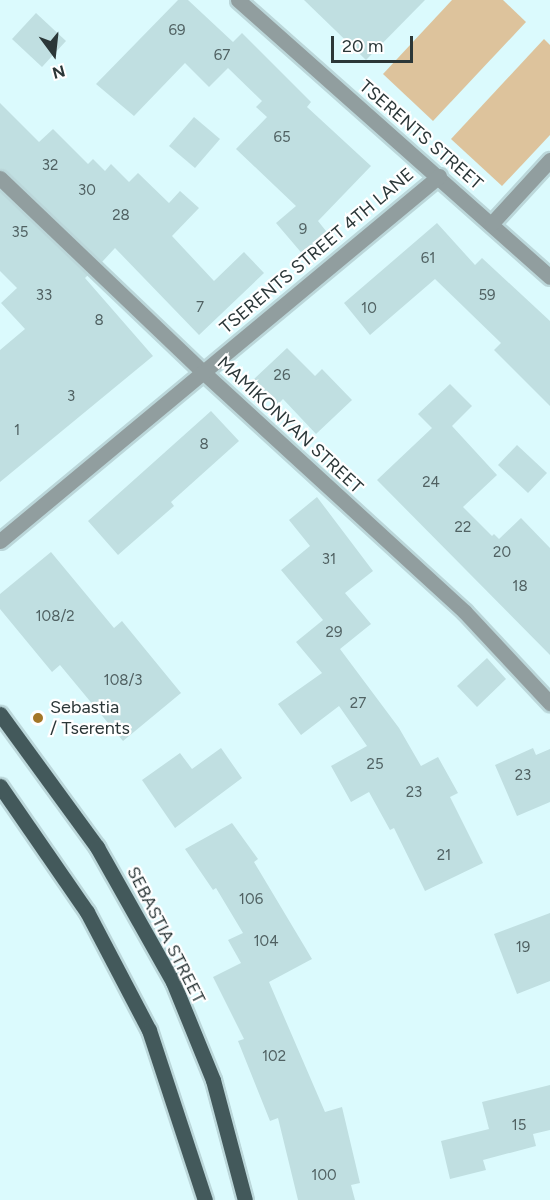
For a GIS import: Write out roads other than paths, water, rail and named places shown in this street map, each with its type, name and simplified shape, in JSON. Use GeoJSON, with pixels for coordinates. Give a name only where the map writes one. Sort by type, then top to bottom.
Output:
{"type":"FeatureCollection","features":[{"type":"Feature","properties":{"kind":"main road","name":"SEBASTIA STREET"},"geometry":{"type":"LineString","coordinates":[[0,714],[98,847],[173,982],[213,1080],[245,1200]]}},
{"type":"Feature","properties":{"kind":"main road"},"geometry":{"type":"LineString","coordinates":[[0,786],[87,912],[149,1030],[205,1200]]}},
{"type":"Feature","properties":{"kind":"street","name":"TSERENTS STREET"},"geometry":{"type":"LineString","coordinates":[[238,0],[492,222],[550,277]]}},
{"type":"Feature","properties":{"kind":"street"},"geometry":{"type":"LineString","coordinates":[[492,222],[550,160]]}},
{"type":"Feature","properties":{"kind":"street","name":"TSERENTS STREET 4TH LANE"},"geometry":{"type":"LineString","coordinates":[[0,541],[439,176]]}},
{"type":"Feature","properties":{"kind":"street","name":"MAMIKONYAN STREET"},"geometry":{"type":"LineString","coordinates":[[0,178],[203,372],[465,612],[550,703]]}},
{"type":"Feature","properties":{"kind":"place","name":"Sebastia / Tserents"},"geometry":{"type":"Point","coordinates":[38,718]}}]}
